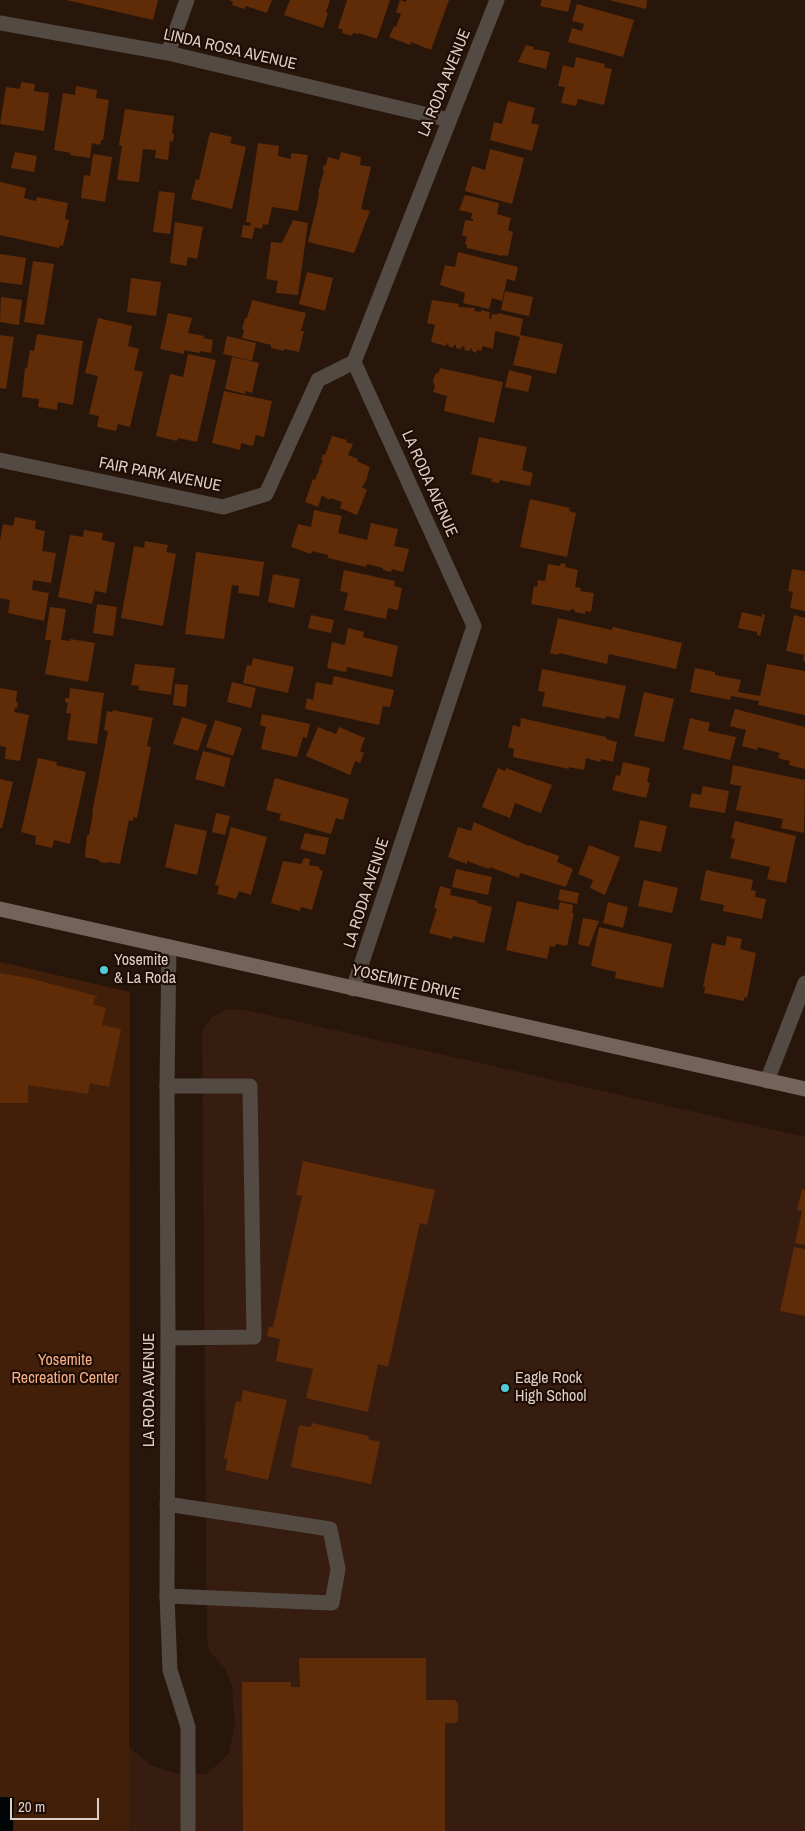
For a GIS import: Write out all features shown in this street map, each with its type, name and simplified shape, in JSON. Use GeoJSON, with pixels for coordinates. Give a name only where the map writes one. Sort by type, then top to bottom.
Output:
{"type":"FeatureCollection","features":[{"type":"Feature","properties":{"kind":"street"},"geometry":{"type":"LineString","coordinates":[[168,53],[187,0]]}},
{"type":"Feature","properties":{"kind":"street","name":"LA RODA AVENUE"},"geometry":{"type":"LineString","coordinates":[[353,989],[474,626],[354,362],[497,0]]}},
{"type":"Feature","properties":{"kind":"street","name":"LINDA ROSA AVENUE"},"geometry":{"type":"LineString","coordinates":[[0,23],[168,53],[449,120]]}},
{"type":"Feature","properties":{"kind":"street","name":"FAIR PARK AVENUE"},"geometry":{"type":"LineString","coordinates":[[0,460],[223,507],[266,494],[318,380],[354,362]]}},
{"type":"Feature","properties":{"kind":"street","name":"YOSEMITE DRIVE"},"geometry":{"type":"LineString","coordinates":[[0,909],[805,1089]]}},
{"type":"Feature","properties":{"kind":"street","name":"LA RODA AVENUE"},"geometry":{"type":"LineString","coordinates":[[169,947],[167,1086],[167,1596],[170,1670],[188,1727],[188,1831]]}},
{"type":"Feature","properties":{"kind":"street"},"geometry":{"type":"LineString","coordinates":[[767,1081],[805,983]]}},
{"type":"Feature","properties":{"kind":"street"},"geometry":{"type":"LineString","coordinates":[[167,1086],[250,1086],[254,1337],[168,1338]]}},
{"type":"Feature","properties":{"kind":"street"},"geometry":{"type":"LineString","coordinates":[[167,1504],[330,1529],[338,1569],[332,1603],[167,1596]]}},
{"type":"Feature","properties":{"kind":"shaded area","name":"Eagle Rock High School"},"geometry":{"type":"Polygon","coordinates":[[[227,1009],[246,1010],[805,1137],[805,1831],[129,1831],[129,1747],[150,1765],[174,1773],[207,1774],[229,1753],[235,1723],[232,1686],[224,1667],[209,1651],[207,1639],[202,1032],[211,1018],[227,1009]]]}},
{"type":"Feature","properties":{"kind":"shaded area"},"geometry":{"type":"Polygon","coordinates":[[[0,1797],[14,1797],[13,1831],[0,1831],[0,1797]]]}},
{"type":"Feature","properties":{"kind":"green space","name":"Yosemite Recreation Center"},"geometry":{"type":"Polygon","coordinates":[[[0,962],[130,992],[129,1831],[0,1831],[0,962]]]}},
{"type":"Feature","properties":{"kind":"building"},"geometry":{"type":"Polygon","coordinates":[[[66,0],[158,0],[153,20],[66,0]]]}},
{"type":"Feature","properties":{"kind":"building"},"geometry":{"type":"Polygon","coordinates":[[[229,0],[272,0],[267,13],[246,6],[244,9],[232,5],[233,2],[229,0]]]}},
{"type":"Feature","properties":{"kind":"building"},"geometry":{"type":"Polygon","coordinates":[[[290,0],[330,0],[323,28],[284,15],[290,0]]]}},
{"type":"Feature","properties":{"kind":"building"},"geometry":{"type":"Polygon","coordinates":[[[347,0],[390,0],[377,39],[359,33],[353,33],[352,36],[342,33],[343,30],[338,28],[347,0]]]}},
{"type":"Feature","properties":{"kind":"building"},"geometry":{"type":"Polygon","coordinates":[[[400,0],[406,2],[407,0],[449,0],[431,50],[411,42],[410,45],[389,37],[394,26],[396,27],[401,14],[396,12],[400,0]]]}},
{"type":"Feature","properties":{"kind":"building"},"geometry":{"type":"Polygon","coordinates":[[[542,0],[571,0],[568,12],[540,6],[542,0]]]}},
{"type":"Feature","properties":{"kind":"building"},"geometry":{"type":"Polygon","coordinates":[[[609,0],[647,0],[646,9],[609,0]]]}},
{"type":"Feature","properties":{"kind":"building"},"geometry":{"type":"Polygon","coordinates":[[[577,4],[634,20],[623,57],[568,42],[572,28],[582,31],[584,24],[572,21],[577,4]]]}},
{"type":"Feature","properties":{"kind":"building"},"geometry":{"type":"Polygon","coordinates":[[[526,45],[534,47],[533,49],[550,52],[546,69],[518,62],[526,45]]]}},
{"type":"Feature","properties":{"kind":"building"},"geometry":{"type":"Polygon","coordinates":[[[576,57],[605,64],[604,67],[612,69],[604,105],[578,99],[576,106],[561,103],[565,87],[558,86],[563,65],[574,68],[576,57]]]}},
{"type":"Feature","properties":{"kind":"building"},"geometry":{"type":"Polygon","coordinates":[[[21,82],[35,84],[34,91],[49,93],[44,131],[0,124],[6,87],[20,89],[21,82]]]}},
{"type":"Feature","properties":{"kind":"building"},"geometry":{"type":"Polygon","coordinates":[[[76,86],[97,90],[96,98],[109,100],[103,140],[101,140],[100,145],[92,143],[90,158],[54,150],[63,93],[75,95],[76,86]]]}},
{"type":"Feature","properties":{"kind":"building"},"geometry":{"type":"Polygon","coordinates":[[[508,101],[535,108],[531,123],[539,125],[532,151],[490,140],[494,122],[502,124],[508,101]]]}},
{"type":"Feature","properties":{"kind":"building"},"geometry":{"type":"Polygon","coordinates":[[[125,109],[174,116],[173,142],[170,141],[168,160],[155,158],[156,150],[143,149],[139,182],[117,180],[122,146],[119,145],[125,109]]]}},
{"type":"Feature","properties":{"kind":"building"},"geometry":{"type":"Polygon","coordinates":[[[210,132],[232,137],[230,143],[246,147],[232,209],[191,199],[196,179],[199,180],[210,132]]]}},
{"type":"Feature","properties":{"kind":"building"},"geometry":{"type":"Polygon","coordinates":[[[258,143],[279,146],[278,156],[291,159],[291,153],[308,155],[298,211],[272,207],[268,225],[263,224],[262,229],[255,227],[252,239],[241,237],[243,225],[250,226],[251,223],[246,222],[258,143]]]}},
{"type":"Feature","properties":{"kind":"building"},"geometry":{"type":"Polygon","coordinates":[[[490,149],[524,158],[512,204],[465,191],[472,166],[485,170],[490,149]]]}},
{"type":"Feature","properties":{"kind":"building"},"geometry":{"type":"Polygon","coordinates":[[[15,152],[37,156],[34,172],[11,168],[15,152]]]}},
{"type":"Feature","properties":{"kind":"building"},"geometry":{"type":"Polygon","coordinates":[[[341,152],[361,157],[360,165],[371,167],[361,209],[370,211],[354,253],[308,242],[324,165],[326,165],[328,157],[339,160],[341,152]]]}},
{"type":"Feature","properties":{"kind":"building"},"geometry":{"type":"Polygon","coordinates":[[[93,154],[112,157],[105,202],[81,198],[84,175],[90,176],[93,154]]]}},
{"type":"Feature","properties":{"kind":"building"},"geometry":{"type":"Polygon","coordinates":[[[0,182],[26,188],[24,198],[36,201],[37,197],[68,203],[65,219],[69,220],[63,246],[60,245],[59,248],[0,235],[0,182]]]}},
{"type":"Feature","properties":{"kind":"building"},"geometry":{"type":"Polygon","coordinates":[[[159,191],[175,193],[170,234],[153,232],[159,191]]]}},
{"type":"Feature","properties":{"kind":"building"},"geometry":{"type":"Polygon","coordinates":[[[465,195],[499,203],[497,214],[511,218],[508,230],[513,232],[508,256],[467,248],[465,244],[467,237],[462,235],[465,220],[473,221],[473,219],[471,219],[472,213],[459,210],[465,195]]]}},
{"type":"Feature","properties":{"kind":"building"},"geometry":{"type":"Polygon","coordinates":[[[293,220],[308,223],[298,295],[276,293],[278,281],[266,279],[271,242],[282,243],[293,220]]]}},
{"type":"Feature","properties":{"kind":"building"},"geometry":{"type":"Polygon","coordinates":[[[175,222],[203,227],[197,259],[188,257],[186,266],[170,263],[175,222]]]}},
{"type":"Feature","properties":{"kind":"building"},"geometry":{"type":"Polygon","coordinates":[[[458,252],[518,267],[515,281],[507,279],[502,301],[492,298],[489,309],[463,303],[465,293],[440,285],[445,265],[455,267],[458,252]]]}},
{"type":"Feature","properties":{"kind":"building"},"geometry":{"type":"Polygon","coordinates":[[[0,254],[26,258],[22,285],[0,282],[0,254]]]}},
{"type":"Feature","properties":{"kind":"building"},"geometry":{"type":"Polygon","coordinates":[[[33,261],[54,264],[44,325],[24,322],[33,261]]]}},
{"type":"Feature","properties":{"kind":"building"},"geometry":{"type":"Polygon","coordinates":[[[307,272],[333,278],[325,311],[299,304],[307,272]]]}},
{"type":"Feature","properties":{"kind":"building"},"geometry":{"type":"Polygon","coordinates":[[[131,278],[161,282],[156,316],[127,312],[131,278]]]}},
{"type":"Feature","properties":{"kind":"building"},"geometry":{"type":"Polygon","coordinates":[[[505,291],[533,297],[529,316],[501,310],[505,291]]]}},
{"type":"Feature","properties":{"kind":"building"},"geometry":{"type":"Polygon","coordinates":[[[1,297],[22,300],[19,325],[0,322],[1,297]]]}},
{"type":"Feature","properties":{"kind":"building"},"geometry":{"type":"Polygon","coordinates":[[[252,300],[306,313],[301,331],[304,331],[299,352],[271,348],[271,345],[242,338],[244,330],[242,329],[252,300]]]}},
{"type":"Feature","properties":{"kind":"building"},"geometry":{"type":"Polygon","coordinates":[[[432,300],[459,304],[458,307],[475,308],[474,311],[490,312],[489,318],[491,319],[492,314],[497,315],[498,313],[523,319],[520,335],[563,344],[556,374],[513,365],[520,337],[495,331],[493,349],[483,346],[481,351],[477,350],[476,353],[470,348],[470,351],[464,350],[465,347],[462,346],[461,349],[456,348],[456,345],[454,345],[453,348],[448,346],[449,344],[447,343],[446,346],[431,342],[435,325],[427,323],[432,300]]]}},
{"type":"Feature","properties":{"kind":"building"},"geometry":{"type":"Polygon","coordinates":[[[168,313],[192,318],[188,333],[213,340],[211,353],[184,350],[184,354],[160,349],[168,313]]]}},
{"type":"Feature","properties":{"kind":"building"},"geometry":{"type":"Polygon","coordinates":[[[98,318],[132,326],[128,346],[139,349],[134,370],[143,372],[130,427],[118,424],[116,431],[97,427],[99,416],[89,414],[98,376],[85,373],[98,318]]]}},
{"type":"Feature","properties":{"kind":"building"},"geometry":{"type":"Polygon","coordinates":[[[37,334],[83,341],[73,405],[58,402],[57,410],[38,407],[39,399],[22,397],[25,368],[27,368],[30,350],[34,351],[37,334]]]}},
{"type":"Feature","properties":{"kind":"building"},"geometry":{"type":"Polygon","coordinates":[[[0,335],[14,337],[6,389],[0,388],[0,335]]]}},
{"type":"Feature","properties":{"kind":"building"},"geometry":{"type":"Polygon","coordinates":[[[227,336],[256,343],[252,361],[223,354],[227,336]]]}},
{"type":"Feature","properties":{"kind":"building"},"geometry":{"type":"Polygon","coordinates":[[[188,354],[216,360],[197,442],[178,438],[177,441],[156,436],[170,374],[183,377],[188,354]]]}},
{"type":"Feature","properties":{"kind":"building"},"geometry":{"type":"Polygon","coordinates":[[[232,357],[259,363],[252,393],[246,391],[245,394],[225,389],[232,357]]]}},
{"type":"Feature","properties":{"kind":"building"},"geometry":{"type":"Polygon","coordinates":[[[440,368],[503,382],[494,423],[444,411],[447,396],[433,392],[435,374],[439,372],[440,368]]]}},
{"type":"Feature","properties":{"kind":"building"},"geometry":{"type":"Polygon","coordinates":[[[509,370],[532,376],[528,392],[505,387],[509,370]]]}},
{"type":"Feature","properties":{"kind":"building"},"geometry":{"type":"Polygon","coordinates":[[[224,391],[272,401],[264,437],[256,435],[253,446],[241,443],[240,450],[212,443],[224,391]]]}},
{"type":"Feature","properties":{"kind":"building"},"geometry":{"type":"Polygon","coordinates":[[[332,436],[347,440],[346,442],[353,444],[348,455],[370,467],[362,487],[367,490],[357,515],[340,508],[342,502],[330,498],[329,500],[322,495],[318,507],[305,502],[313,479],[315,480],[322,463],[323,454],[325,455],[332,436]]]}},
{"type":"Feature","properties":{"kind":"building"},"geometry":{"type":"Polygon","coordinates":[[[479,437],[527,447],[522,470],[533,473],[530,486],[500,480],[499,483],[491,482],[492,479],[471,474],[479,437]]]}},
{"type":"Feature","properties":{"kind":"building"},"geometry":{"type":"Polygon","coordinates":[[[530,499],[570,508],[569,511],[576,513],[567,557],[520,547],[530,499]]]}},
{"type":"Feature","properties":{"kind":"building"},"geometry":{"type":"Polygon","coordinates":[[[314,510],[342,516],[338,533],[367,540],[371,523],[398,529],[394,546],[409,549],[403,572],[392,569],[391,572],[367,564],[366,567],[328,558],[328,555],[312,551],[311,554],[291,547],[298,524],[311,527],[314,510]]]}},
{"type":"Feature","properties":{"kind":"building"},"geometry":{"type":"Polygon","coordinates":[[[15,517],[36,521],[35,529],[45,531],[42,551],[56,553],[51,583],[33,580],[32,590],[49,593],[44,621],[8,613],[10,600],[0,598],[0,541],[3,524],[13,526],[15,517]]]}},
{"type":"Feature","properties":{"kind":"building"},"geometry":{"type":"Polygon","coordinates":[[[84,530],[103,533],[102,540],[115,543],[106,593],[95,591],[92,604],[58,597],[70,535],[83,537],[84,530]]]}},
{"type":"Feature","properties":{"kind":"building"},"geometry":{"type":"Polygon","coordinates":[[[145,541],[168,545],[166,552],[176,554],[163,626],[121,618],[134,546],[144,548],[145,541]]]}},
{"type":"Feature","properties":{"kind":"building"},"geometry":{"type":"Polygon","coordinates":[[[196,552],[264,562],[259,596],[238,593],[239,586],[232,585],[224,639],[185,634],[196,552]]]}},
{"type":"Feature","properties":{"kind":"building"},"geometry":{"type":"Polygon","coordinates":[[[561,563],[566,564],[565,567],[578,570],[575,587],[581,588],[580,591],[594,593],[591,612],[585,611],[585,614],[571,609],[570,611],[531,604],[534,586],[537,587],[538,580],[545,581],[548,564],[560,566],[561,563]]]}},
{"type":"Feature","properties":{"kind":"building"},"geometry":{"type":"Polygon","coordinates":[[[792,569],[805,571],[805,611],[790,608],[793,592],[788,591],[792,569]]]}},
{"type":"Feature","properties":{"kind":"building"},"geometry":{"type":"Polygon","coordinates":[[[344,570],[395,581],[394,586],[402,588],[398,610],[388,608],[386,619],[344,610],[348,593],[340,591],[344,570]]]}},
{"type":"Feature","properties":{"kind":"building"},"geometry":{"type":"Polygon","coordinates":[[[273,574],[300,579],[294,608],[268,602],[273,574]]]}},
{"type":"Feature","properties":{"kind":"building"},"geometry":{"type":"Polygon","coordinates":[[[97,604],[117,607],[113,636],[93,633],[97,604]]]}},
{"type":"Feature","properties":{"kind":"building"},"geometry":{"type":"Polygon","coordinates":[[[50,607],[66,609],[61,640],[70,641],[70,639],[95,643],[88,682],[45,674],[51,640],[45,640],[50,607]]]}},
{"type":"Feature","properties":{"kind":"building"},"geometry":{"type":"Polygon","coordinates":[[[742,612],[762,617],[762,614],[765,615],[760,636],[757,635],[757,632],[738,628],[742,612]]]}},
{"type":"Feature","properties":{"kind":"building"},"geometry":{"type":"Polygon","coordinates":[[[311,615],[334,620],[331,633],[308,628],[311,615]]]}},
{"type":"Feature","properties":{"kind":"building"},"geometry":{"type":"Polygon","coordinates":[[[794,615],[805,618],[805,661],[803,661],[804,655],[786,651],[794,615]]]}},
{"type":"Feature","properties":{"kind":"building"},"geometry":{"type":"Polygon","coordinates":[[[558,618],[612,630],[613,627],[682,643],[676,669],[609,654],[607,664],[559,653],[558,655],[550,653],[558,618]]]}},
{"type":"Feature","properties":{"kind":"building"},"geometry":{"type":"Polygon","coordinates":[[[348,628],[364,632],[363,637],[398,646],[392,677],[347,667],[346,672],[327,668],[332,642],[345,645],[348,628]]]}},
{"type":"Feature","properties":{"kind":"building"},"geometry":{"type":"Polygon","coordinates":[[[253,658],[294,667],[288,693],[243,683],[247,665],[251,666],[253,658]]]}},
{"type":"Feature","properties":{"kind":"building"},"geometry":{"type":"Polygon","coordinates":[[[135,664],[175,668],[171,695],[138,690],[139,686],[131,685],[135,664]]]}},
{"type":"Feature","properties":{"kind":"building"},"geometry":{"type":"Polygon","coordinates":[[[767,664],[805,671],[805,715],[758,705],[759,701],[731,696],[730,700],[690,692],[695,668],[715,672],[715,675],[741,680],[738,692],[760,696],[767,664]]]}},
{"type":"Feature","properties":{"kind":"building"},"geometry":{"type":"Polygon","coordinates":[[[542,669],[626,686],[619,719],[606,716],[605,719],[542,706],[545,692],[538,691],[542,669]]]}},
{"type":"Feature","properties":{"kind":"building"},"geometry":{"type":"Polygon","coordinates":[[[334,676],[394,690],[390,707],[383,706],[379,725],[305,709],[307,698],[313,700],[316,682],[332,685],[334,676]]]}},
{"type":"Feature","properties":{"kind":"building"},"geometry":{"type":"Polygon","coordinates":[[[232,682],[256,688],[251,708],[227,702],[232,682]]]}},
{"type":"Feature","properties":{"kind":"building"},"geometry":{"type":"Polygon","coordinates":[[[175,684],[188,685],[186,707],[173,705],[175,684]]]}},
{"type":"Feature","properties":{"kind":"building"},"geometry":{"type":"Polygon","coordinates":[[[0,688],[17,691],[16,702],[18,702],[14,712],[29,715],[20,761],[5,759],[6,747],[0,746],[0,688]]]}},
{"type":"Feature","properties":{"kind":"building"},"geometry":{"type":"Polygon","coordinates":[[[70,688],[104,693],[97,744],[67,740],[71,714],[66,713],[68,703],[65,702],[65,698],[69,698],[70,688]]]}},
{"type":"Feature","properties":{"kind":"building"},"geometry":{"type":"Polygon","coordinates":[[[644,692],[674,699],[664,742],[634,736],[644,692]]]}},
{"type":"Feature","properties":{"kind":"building"},"geometry":{"type":"Polygon","coordinates":[[[735,709],[805,727],[805,769],[789,765],[790,761],[778,758],[780,753],[758,747],[757,750],[742,746],[746,730],[730,726],[735,709]]]}},
{"type":"Feature","properties":{"kind":"building"},"geometry":{"type":"Polygon","coordinates":[[[113,710],[153,718],[147,746],[151,747],[137,818],[133,817],[133,821],[129,820],[120,864],[100,862],[99,860],[85,857],[87,835],[89,835],[108,731],[104,730],[107,711],[112,712],[113,710]]]}},
{"type":"Feature","properties":{"kind":"building"},"geometry":{"type":"Polygon","coordinates":[[[262,714],[310,724],[307,738],[303,737],[297,757],[261,749],[266,727],[260,725],[262,714]]]}},
{"type":"Feature","properties":{"kind":"building"},"geometry":{"type":"Polygon","coordinates":[[[182,717],[207,725],[198,751],[173,744],[182,717]]]}},
{"type":"Feature","properties":{"kind":"building"},"geometry":{"type":"Polygon","coordinates":[[[521,718],[606,737],[606,739],[617,742],[613,762],[601,759],[600,762],[586,758],[584,770],[569,767],[569,769],[513,757],[514,749],[508,747],[513,725],[520,727],[521,718]]]}},
{"type":"Feature","properties":{"kind":"building"},"geometry":{"type":"Polygon","coordinates":[[[690,718],[710,723],[708,731],[736,737],[730,760],[683,749],[690,718]]]}},
{"type":"Feature","properties":{"kind":"building"},"geometry":{"type":"Polygon","coordinates":[[[215,720],[242,728],[233,756],[206,747],[215,720]]]}},
{"type":"Feature","properties":{"kind":"building"},"geometry":{"type":"Polygon","coordinates":[[[318,727],[336,734],[339,727],[365,738],[360,751],[364,753],[360,763],[355,761],[350,775],[306,756],[318,727]]]}},
{"type":"Feature","properties":{"kind":"building"},"geometry":{"type":"Polygon","coordinates":[[[203,751],[231,758],[224,787],[195,779],[203,751]]]}},
{"type":"Feature","properties":{"kind":"building"},"geometry":{"type":"Polygon","coordinates":[[[38,758],[57,762],[56,765],[86,772],[70,844],[54,840],[52,848],[35,844],[36,836],[21,832],[38,758]]]}},
{"type":"Feature","properties":{"kind":"building"},"geometry":{"type":"Polygon","coordinates":[[[623,762],[650,768],[647,782],[650,783],[646,798],[612,790],[616,775],[620,776],[623,762]]]}},
{"type":"Feature","properties":{"kind":"building"},"geometry":{"type":"Polygon","coordinates":[[[733,765],[805,780],[804,833],[781,828],[783,819],[736,810],[741,786],[730,784],[733,765]]]}},
{"type":"Feature","properties":{"kind":"building"},"geometry":{"type":"Polygon","coordinates":[[[498,768],[505,771],[506,768],[552,785],[541,813],[515,803],[510,818],[482,807],[498,768]]]}},
{"type":"Feature","properties":{"kind":"building"},"geometry":{"type":"Polygon","coordinates":[[[275,778],[349,799],[343,820],[336,818],[331,834],[279,820],[281,814],[266,810],[275,778]]]}},
{"type":"Feature","properties":{"kind":"building"},"geometry":{"type":"Polygon","coordinates":[[[0,779],[13,782],[2,828],[0,828],[0,779]]]}},
{"type":"Feature","properties":{"kind":"building"},"geometry":{"type":"Polygon","coordinates":[[[703,786],[729,791],[725,813],[689,807],[692,793],[701,795],[703,786]]]}},
{"type":"Feature","properties":{"kind":"building"},"geometry":{"type":"Polygon","coordinates":[[[216,813],[230,816],[225,835],[212,832],[216,813]]]}},
{"type":"Feature","properties":{"kind":"building"},"geometry":{"type":"Polygon","coordinates":[[[640,820],[667,826],[661,852],[634,847],[640,820]]]}},
{"type":"Feature","properties":{"kind":"building"},"geometry":{"type":"Polygon","coordinates":[[[735,821],[796,836],[786,883],[767,879],[770,867],[730,858],[735,839],[731,838],[735,821]]]}},
{"type":"Feature","properties":{"kind":"building"},"geometry":{"type":"Polygon","coordinates":[[[474,822],[529,846],[559,856],[557,862],[573,869],[566,887],[520,873],[519,878],[490,867],[489,869],[467,861],[467,864],[448,857],[458,827],[471,831],[474,822]]]}},
{"type":"Feature","properties":{"kind":"building"},"geometry":{"type":"Polygon","coordinates":[[[175,824],[207,831],[197,875],[165,867],[175,824]]]}},
{"type":"Feature","properties":{"kind":"building"},"geometry":{"type":"Polygon","coordinates":[[[231,827],[267,837],[251,895],[239,891],[236,899],[217,894],[219,886],[215,885],[231,827]]]}},
{"type":"Feature","properties":{"kind":"building"},"geometry":{"type":"Polygon","coordinates":[[[305,833],[329,838],[325,855],[300,849],[305,833]]]}},
{"type":"Feature","properties":{"kind":"building"},"geometry":{"type":"Polygon","coordinates":[[[589,845],[620,857],[605,895],[590,888],[593,880],[578,874],[589,845]]]}},
{"type":"Feature","properties":{"kind":"building"},"geometry":{"type":"Polygon","coordinates":[[[304,858],[310,859],[309,865],[320,867],[319,869],[323,871],[312,910],[301,907],[300,911],[271,903],[283,861],[301,864],[304,858]]]}},
{"type":"Feature","properties":{"kind":"building"},"geometry":{"type":"Polygon","coordinates":[[[456,869],[492,877],[488,895],[452,887],[456,869]]]}},
{"type":"Feature","properties":{"kind":"building"},"geometry":{"type":"Polygon","coordinates":[[[706,870],[753,880],[751,890],[756,891],[755,897],[766,899],[762,919],[723,911],[724,905],[700,900],[706,870]]]}},
{"type":"Feature","properties":{"kind":"building"},"geometry":{"type":"Polygon","coordinates":[[[644,880],[678,888],[672,913],[638,906],[644,880]]]}},
{"type":"Feature","properties":{"kind":"building"},"geometry":{"type":"Polygon","coordinates":[[[440,886],[451,889],[450,895],[478,901],[477,903],[492,907],[484,943],[453,936],[452,939],[429,933],[437,909],[434,908],[440,886]]]}},
{"type":"Feature","properties":{"kind":"building"},"geometry":{"type":"Polygon","coordinates":[[[560,889],[579,893],[577,904],[558,900],[560,889]]]}},
{"type":"Feature","properties":{"kind":"building"},"geometry":{"type":"Polygon","coordinates":[[[517,901],[558,910],[560,902],[573,905],[572,913],[574,913],[567,946],[556,944],[555,947],[550,946],[547,959],[506,950],[517,901]]]}},
{"type":"Feature","properties":{"kind":"building"},"geometry":{"type":"Polygon","coordinates":[[[608,902],[628,907],[623,928],[603,923],[608,902]]]}},
{"type":"Feature","properties":{"kind":"building"},"geometry":{"type":"Polygon","coordinates":[[[583,918],[599,921],[589,947],[578,944],[583,918]]]}},
{"type":"Feature","properties":{"kind":"building"},"geometry":{"type":"Polygon","coordinates":[[[599,927],[672,944],[663,988],[615,978],[616,972],[591,966],[599,927]]]}},
{"type":"Feature","properties":{"kind":"building"},"geometry":{"type":"Polygon","coordinates":[[[727,936],[742,939],[740,949],[756,953],[747,998],[744,997],[744,1001],[704,993],[705,987],[703,987],[712,943],[725,946],[727,936]]]}},
{"type":"Feature","properties":{"kind":"building"},"geometry":{"type":"Polygon","coordinates":[[[0,973],[29,978],[97,996],[93,1004],[106,1008],[102,1025],[121,1029],[109,1087],[90,1083],[88,1094],[28,1085],[28,1103],[0,1103],[0,973]]]}},
{"type":"Feature","properties":{"kind":"building"},"geometry":{"type":"Polygon","coordinates":[[[303,1161],[435,1190],[427,1225],[420,1223],[388,1367],[378,1364],[368,1412],[306,1398],[313,1369],[276,1361],[280,1339],[267,1336],[269,1327],[273,1327],[302,1196],[296,1195],[303,1161]]]}},
{"type":"Feature","properties":{"kind":"building"},"geometry":{"type":"Polygon","coordinates":[[[802,1189],[805,1190],[805,1245],[795,1243],[802,1211],[797,1210],[802,1189]]]}},
{"type":"Feature","properties":{"kind":"building"},"geometry":{"type":"Polygon","coordinates":[[[794,1247],[805,1249],[805,1316],[780,1311],[794,1247]]]}},
{"type":"Feature","properties":{"kind":"building"},"geometry":{"type":"Polygon","coordinates":[[[243,1390],[287,1400],[268,1480],[225,1470],[228,1459],[224,1458],[236,1401],[241,1402],[243,1390]]]}},
{"type":"Feature","properties":{"kind":"building"},"geometry":{"type":"Polygon","coordinates":[[[312,1423],[369,1436],[368,1439],[380,1442],[371,1484],[291,1467],[299,1425],[311,1427],[312,1423]]]}},
{"type":"Feature","properties":{"kind":"building"},"geometry":{"type":"Polygon","coordinates":[[[299,1658],[426,1658],[426,1700],[455,1700],[458,1703],[458,1721],[455,1723],[445,1723],[445,1831],[243,1831],[242,1682],[291,1682],[291,1687],[300,1687],[299,1658]]]}},
{"type":"Feature","properties":{"kind":"place","name":"Yosemite & La Roda"},"geometry":{"type":"Point","coordinates":[104,970]}},
{"type":"Feature","properties":{"kind":"place","name":"Eagle Rock High School"},"geometry":{"type":"Point","coordinates":[505,1388]}}]}
